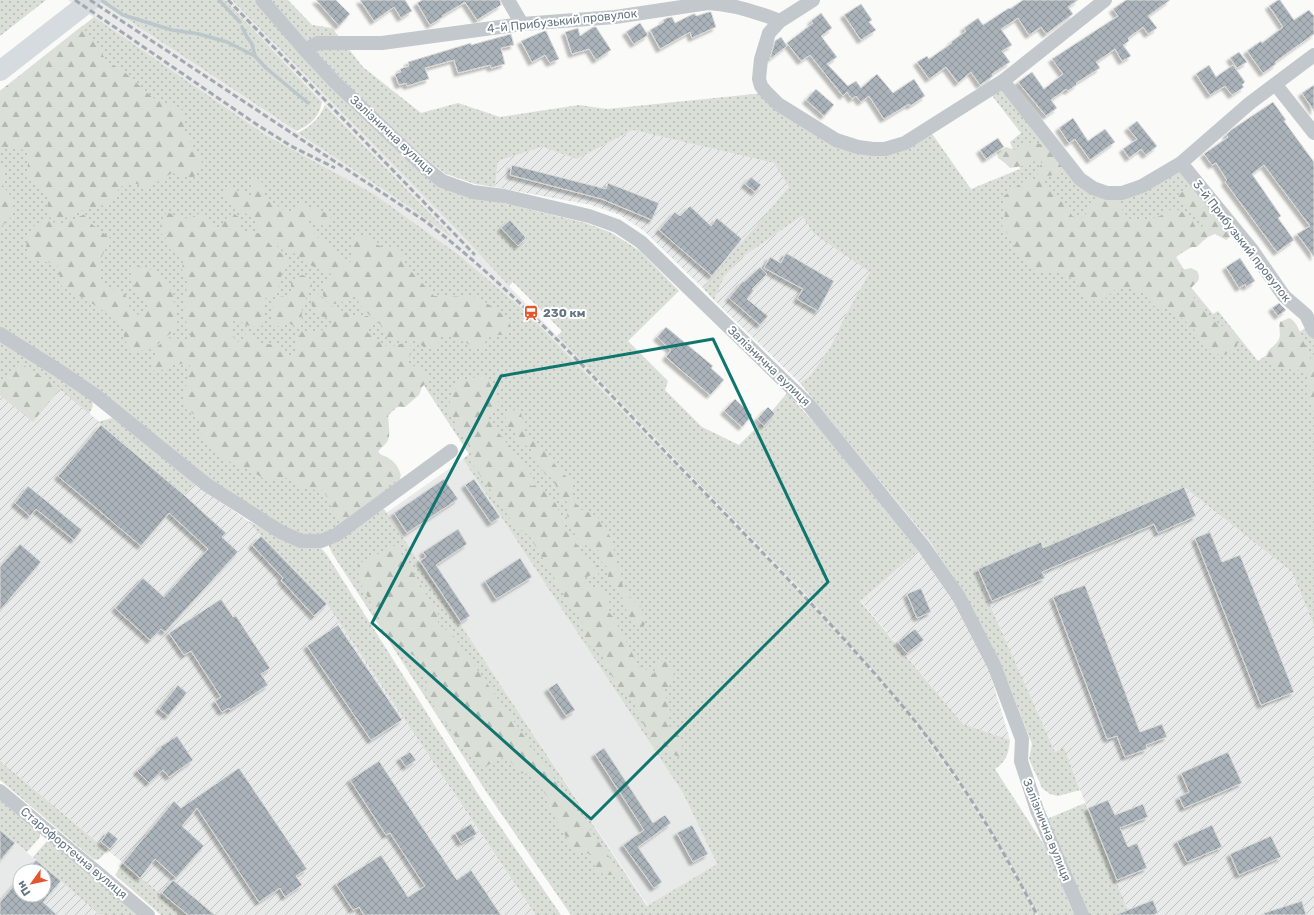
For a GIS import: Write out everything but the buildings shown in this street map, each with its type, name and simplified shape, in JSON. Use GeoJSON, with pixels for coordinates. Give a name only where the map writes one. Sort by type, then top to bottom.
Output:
{"type":"FeatureCollection","features":[{"type":"Feature","properties":{"kind":"main road"},"geometry":{"type":"LineString","coordinates":[[0,71],[91,0]]}},
{"type":"Feature","properties":{"kind":"street","name":"Залізнична вулиця"},"geometry":{"type":"LineString","coordinates":[[262,0],[335,82],[421,164],[442,181],[473,192],[504,196],[589,216],[617,226],[641,242],[809,405],[924,547],[959,597],[994,665],[1022,739],[1021,761],[1037,810],[1082,915]]}},
{"type":"Feature","properties":{"kind":"street"},"geometry":{"type":"LineString","coordinates":[[508,0],[522,24]]}},
{"type":"Feature","properties":{"kind":"street"},"geometry":{"type":"LineString","coordinates":[[813,0],[780,21],[769,33],[759,69],[761,86],[778,104],[836,140],[858,147],[873,149],[885,148],[905,143],[1003,81],[1105,0]]}},
{"type":"Feature","properties":{"kind":"street","name":"4-й Прибузький провулок"},"geometry":{"type":"LineString","coordinates":[[305,50],[318,43],[382,43],[522,24],[615,17],[708,3],[753,11],[780,21]]}},
{"type":"Feature","properties":{"kind":"street"},"geometry":{"type":"LineString","coordinates":[[1003,81],[1080,180],[1093,188],[1107,193],[1122,193],[1131,191],[1181,163],[1250,103],[1314,55]]}},
{"type":"Feature","properties":{"kind":"street"},"geometry":{"type":"LineString","coordinates":[[1276,85],[1314,133]]}},
{"type":"Feature","properties":{"kind":"street","name":"3-й Прибузький провулок"},"geometry":{"type":"LineString","coordinates":[[1181,163],[1252,250],[1280,292],[1290,302],[1310,311],[1314,331]]}},
{"type":"Feature","properties":{"kind":"street"},"geometry":{"type":"LineString","coordinates":[[0,334],[95,395],[207,485],[281,532],[301,540],[321,541],[336,535],[451,451]]}},
{"type":"Feature","properties":{"kind":"street","name":"Старофортечна вулиця"},"geometry":{"type":"LineString","coordinates":[[0,791],[148,915]]}},
{"type":"Feature","properties":{"kind":"highlighted area"},"geometry":{"type":"Polygon","coordinates":[[[713,339],[828,582],[591,819],[372,623],[501,376],[713,339]]]}},
{"type":"Feature","properties":{"kind":"shaded area"},"geometry":{"type":"Polygon","coordinates":[[[68,0],[98,0],[405,204],[450,236],[449,233],[225,0],[232,0],[457,230],[835,626],[902,704],[964,787],[1002,849],[1038,915],[1036,915],[1000,849],[962,789],[901,705],[806,599],[524,310],[459,255],[374,194],[264,134],[68,0]]]}},
{"type":"Feature","properties":{"kind":"shaded area"},"geometry":{"type":"Polygon","coordinates":[[[633,130],[774,163],[790,187],[703,288],[643,230],[620,215],[591,205],[495,187],[498,161],[542,147],[577,159],[633,130]]]}},
{"type":"Feature","properties":{"kind":"shaded area"},"geometry":{"type":"Polygon","coordinates":[[[802,216],[814,234],[871,272],[844,318],[831,346],[810,376],[800,383],[714,300],[724,277],[741,258],[802,216]]]}},
{"type":"Feature","properties":{"kind":"shaded area"},"geometry":{"type":"Polygon","coordinates":[[[60,388],[184,495],[195,484],[248,521],[292,569],[294,568],[327,604],[536,915],[186,915],[0,761],[0,395],[33,422],[60,388]]]}},
{"type":"Feature","properties":{"kind":"shaded area"},"geometry":{"type":"Polygon","coordinates":[[[463,459],[683,793],[717,864],[648,906],[386,513],[463,459]]]}},
{"type":"Feature","properties":{"kind":"shaded area"},"geometry":{"type":"Polygon","coordinates":[[[1184,487],[1292,572],[1314,626],[1314,915],[1130,915],[1064,749],[1055,752],[975,571],[1041,542],[1044,548],[1184,487]]]}},
{"type":"Feature","properties":{"kind":"shaded area"},"geometry":{"type":"Polygon","coordinates":[[[918,551],[954,601],[988,667],[1010,740],[963,724],[860,600],[918,551]]]}},
{"type":"Feature","properties":{"kind":"shaded area"},"geometry":{"type":"Polygon","coordinates":[[[0,830],[36,860],[33,863],[12,863],[12,888],[0,902],[0,830]]]}},
{"type":"Feature","properties":{"kind":"shaded area"},"geometry":{"type":"Polygon","coordinates":[[[52,874],[100,915],[0,915],[0,902],[12,888],[12,903],[52,903],[52,874]]]}},
{"type":"Feature","properties":{"kind":"green space"},"geometry":{"type":"Polygon","coordinates":[[[0,0],[46,0],[0,36],[0,0]]]}},
{"type":"Feature","properties":{"kind":"green space"},"geometry":{"type":"Polygon","coordinates":[[[98,0],[225,0],[322,102],[321,108],[316,117],[310,123],[296,131],[98,0]]]}},
{"type":"Feature","properties":{"kind":"green space"},"geometry":{"type":"Polygon","coordinates":[[[232,0],[254,0],[300,54],[417,169],[503,203],[586,223],[612,233],[640,251],[679,291],[628,341],[668,381],[665,390],[702,427],[739,445],[761,423],[764,426],[775,414],[772,411],[787,393],[818,427],[918,551],[860,601],[963,724],[1010,740],[1006,757],[995,769],[1046,848],[1074,915],[1038,915],[1002,849],[964,787],[902,704],[808,597],[557,336],[562,331],[513,282],[509,286],[457,230],[232,0]]]}},
{"type":"Feature","properties":{"kind":"green space"},"geometry":{"type":"Polygon","coordinates":[[[269,0],[288,0],[312,25],[332,28],[363,67],[421,113],[458,103],[500,117],[579,105],[607,109],[764,93],[857,149],[930,131],[971,189],[1020,169],[1010,142],[1021,133],[990,93],[1005,90],[1099,193],[1177,169],[1227,222],[1176,257],[1192,282],[1189,285],[1213,314],[1218,311],[1258,361],[1308,326],[1314,335],[1314,626],[1292,572],[1184,487],[1043,548],[1041,543],[975,571],[1055,752],[1064,748],[1080,790],[1058,796],[1050,794],[1042,788],[1029,759],[1032,744],[1000,662],[964,593],[930,542],[800,383],[810,376],[831,346],[844,318],[870,272],[814,234],[802,216],[741,258],[724,277],[714,300],[703,288],[789,187],[774,163],[633,130],[577,159],[542,147],[498,161],[495,187],[475,184],[446,174],[426,159],[344,81],[309,45],[269,0]]]}},
{"type":"Feature","properties":{"kind":"green space"},"geometry":{"type":"Polygon","coordinates":[[[94,17],[264,134],[374,194],[459,255],[524,310],[806,599],[901,705],[962,789],[1000,849],[1036,915],[571,915],[487,793],[332,553],[329,546],[330,543],[340,539],[384,509],[647,906],[717,864],[683,793],[463,459],[469,454],[423,384],[365,436],[401,479],[333,531],[317,537],[302,535],[284,528],[211,482],[0,330],[0,91],[94,17]]]}},
{"type":"Feature","properties":{"kind":"green space"},"geometry":{"type":"Polygon","coordinates":[[[82,26],[109,64],[120,68],[153,98],[184,111],[185,132],[202,162],[193,179],[172,173],[147,188],[134,183],[119,187],[117,197],[108,204],[83,210],[58,221],[47,216],[48,196],[26,177],[30,151],[0,146],[0,91],[82,26]]]}},
{"type":"Feature","properties":{"kind":"green space"},"geometry":{"type":"Polygon","coordinates":[[[325,105],[449,233],[451,237],[405,204],[298,133],[314,122],[325,105]]]}},
{"type":"Feature","properties":{"kind":"green space"},"geometry":{"type":"Polygon","coordinates":[[[1032,142],[1044,145],[1052,151],[1065,169],[1060,174],[1047,176],[1045,179],[1045,185],[1060,198],[1071,215],[1078,220],[1086,214],[1090,204],[1095,198],[1107,196],[1113,198],[1127,217],[1132,220],[1139,221],[1150,219],[1160,216],[1168,211],[1175,210],[1183,212],[1187,215],[1193,222],[1196,229],[1198,229],[1203,226],[1204,223],[1178,198],[1178,196],[1183,192],[1193,189],[1229,232],[1230,237],[1226,240],[1215,234],[1212,235],[1205,239],[1197,247],[1192,247],[1177,255],[1175,261],[1182,270],[1191,268],[1197,271],[1199,275],[1198,281],[1191,289],[1194,298],[1203,306],[1211,319],[1233,332],[1236,336],[1237,346],[1224,355],[1213,353],[1202,345],[1192,327],[1170,310],[1151,304],[1146,293],[1127,287],[1121,287],[1102,300],[1097,301],[1089,299],[1081,291],[1075,281],[1063,273],[1056,271],[1038,272],[1018,255],[1012,239],[1002,227],[1005,214],[1003,201],[1004,196],[1024,181],[1029,179],[1035,181],[1037,180],[1037,171],[1042,163],[1042,160],[1040,159],[1022,166],[1010,168],[998,158],[997,152],[1006,147],[1018,151],[1032,142]]]}},
{"type":"Feature","properties":{"kind":"green space"},"geometry":{"type":"Polygon","coordinates":[[[0,166],[3,168],[3,186],[11,196],[13,215],[1,227],[0,166]]]}},
{"type":"Feature","properties":{"kind":"green space"},"geometry":{"type":"Polygon","coordinates":[[[255,179],[264,185],[266,200],[275,204],[288,214],[292,215],[295,207],[300,204],[324,212],[330,216],[331,221],[326,226],[323,226],[310,219],[306,219],[305,221],[317,237],[326,242],[344,260],[350,262],[352,260],[351,245],[358,236],[365,236],[382,247],[396,247],[401,253],[407,267],[434,296],[473,297],[485,302],[506,317],[510,324],[508,334],[492,336],[484,343],[482,348],[474,349],[467,343],[445,335],[441,336],[437,347],[426,349],[415,340],[391,340],[385,336],[381,325],[365,311],[354,296],[350,296],[345,301],[334,304],[323,296],[323,285],[331,278],[331,274],[310,265],[295,253],[292,254],[284,251],[261,233],[253,218],[225,200],[223,197],[224,193],[230,189],[251,196],[251,185],[252,181],[255,179]]]}},
{"type":"Feature","properties":{"kind":"green space"},"geometry":{"type":"Polygon","coordinates":[[[167,212],[183,218],[205,214],[211,225],[218,228],[233,213],[240,218],[240,227],[243,231],[260,234],[275,249],[287,257],[287,267],[282,273],[278,289],[273,296],[264,299],[265,321],[263,325],[260,327],[255,327],[250,326],[238,319],[234,320],[232,332],[234,338],[238,342],[242,340],[246,333],[250,332],[259,345],[277,345],[291,357],[296,351],[296,338],[302,331],[311,333],[317,330],[328,331],[331,327],[331,319],[322,317],[313,308],[311,298],[317,293],[320,294],[322,298],[333,307],[355,316],[368,316],[371,323],[366,329],[367,332],[384,345],[394,346],[406,343],[411,346],[409,364],[424,371],[427,377],[427,382],[422,387],[419,395],[405,407],[392,407],[390,409],[388,417],[389,436],[387,442],[378,452],[387,457],[398,467],[401,476],[394,483],[380,491],[362,508],[353,514],[342,519],[331,506],[325,491],[300,488],[292,480],[286,478],[282,480],[266,480],[248,469],[241,469],[212,450],[203,440],[199,422],[195,415],[184,408],[183,402],[190,364],[174,365],[159,372],[153,370],[151,367],[156,348],[166,340],[177,338],[186,343],[191,340],[184,313],[187,284],[186,275],[182,273],[183,260],[182,257],[171,251],[167,239],[160,232],[161,221],[167,212]]]}},
{"type":"Feature","properties":{"kind":"green space"},"geometry":{"type":"Polygon","coordinates":[[[85,214],[89,222],[111,239],[101,258],[99,283],[125,294],[133,317],[152,308],[136,290],[130,271],[142,265],[158,274],[173,293],[178,327],[152,349],[133,352],[124,339],[124,330],[105,312],[62,287],[57,264],[31,259],[26,246],[32,227],[47,220],[62,225],[85,214]]]}},
{"type":"Feature","properties":{"kind":"green space"},"geometry":{"type":"Polygon","coordinates":[[[302,275],[308,277],[311,281],[312,288],[304,303],[300,323],[295,327],[286,321],[277,327],[272,325],[271,312],[275,298],[289,295],[292,292],[291,281],[302,275]]]}},
{"type":"Feature","properties":{"kind":"green space"},"geometry":{"type":"Polygon","coordinates":[[[1289,318],[1294,321],[1298,328],[1309,357],[1311,359],[1314,358],[1314,412],[1310,403],[1309,381],[1305,374],[1301,371],[1274,367],[1266,357],[1269,350],[1279,339],[1280,322],[1289,318]]]}},
{"type":"Feature","properties":{"kind":"green space"},"geometry":{"type":"Polygon","coordinates":[[[0,342],[92,398],[93,406],[89,414],[60,389],[33,422],[0,395],[0,342]]]}},
{"type":"Feature","properties":{"kind":"green space"},"geometry":{"type":"Polygon","coordinates":[[[23,365],[60,388],[33,422],[0,395],[0,385],[13,368],[23,365]]]}},
{"type":"Feature","properties":{"kind":"green space"},"geometry":{"type":"Polygon","coordinates":[[[486,376],[499,403],[488,419],[531,475],[531,486],[541,486],[556,504],[564,525],[589,563],[599,566],[598,577],[591,575],[583,579],[591,588],[603,589],[610,604],[606,609],[615,619],[638,665],[654,674],[656,661],[670,662],[674,673],[669,687],[663,691],[670,705],[669,726],[679,732],[682,744],[680,757],[665,752],[651,741],[636,707],[628,696],[619,690],[601,654],[588,645],[584,639],[580,614],[567,605],[562,591],[530,537],[514,524],[470,461],[472,451],[448,411],[457,383],[467,379],[486,376]]]}},
{"type":"Feature","properties":{"kind":"green space"},"geometry":{"type":"Polygon","coordinates":[[[514,410],[521,413],[525,432],[532,437],[536,446],[543,447],[558,469],[572,482],[572,498],[580,509],[597,516],[611,538],[623,587],[629,597],[641,607],[645,623],[643,628],[637,627],[627,613],[619,591],[612,587],[608,577],[609,568],[602,563],[599,551],[580,543],[567,521],[568,502],[562,500],[553,479],[545,474],[539,467],[531,449],[516,439],[515,431],[504,425],[507,412],[514,410]]]}},
{"type":"Feature","properties":{"kind":"green space"},"geometry":{"type":"Polygon","coordinates":[[[112,418],[118,419],[195,484],[184,495],[98,422],[112,418]]]}},
{"type":"Feature","properties":{"kind":"green space"},"geometry":{"type":"Polygon","coordinates":[[[248,521],[279,536],[317,546],[327,555],[480,797],[561,915],[536,915],[327,604],[294,569],[292,570],[248,521]]]}},
{"type":"Feature","properties":{"kind":"green space"},"geometry":{"type":"Polygon","coordinates":[[[396,545],[438,614],[438,627],[450,631],[622,875],[607,875],[597,872],[591,854],[574,851],[549,807],[547,796],[530,774],[520,773],[506,756],[482,768],[463,748],[426,694],[427,676],[415,668],[418,658],[393,644],[359,581],[358,564],[396,545]]]}},
{"type":"Feature","properties":{"kind":"green space"},"geometry":{"type":"Polygon","coordinates":[[[0,761],[107,850],[101,858],[98,860],[93,859],[0,780],[0,761]]]}},
{"type":"Feature","properties":{"kind":"green space"},"geometry":{"type":"Polygon","coordinates":[[[0,800],[40,833],[40,837],[27,852],[0,830],[0,800]]]}},
{"type":"Feature","properties":{"kind":"green space"},"geometry":{"type":"Polygon","coordinates":[[[1085,803],[1130,915],[1088,915],[1047,819],[1085,803]]]}},
{"type":"Feature","properties":{"kind":"green space"},"geometry":{"type":"Polygon","coordinates":[[[49,840],[138,915],[100,915],[52,873],[52,863],[40,863],[33,857],[49,840]]]}},
{"type":"Feature","properties":{"kind":"green space"},"geometry":{"type":"Polygon","coordinates":[[[123,863],[186,915],[161,915],[115,875],[123,863]]]}},
{"type":"Feature","properties":{"kind":"waterway"},"geometry":{"type":"LineString","coordinates":[[101,0],[123,15],[172,30],[199,34],[227,42],[255,56]]}},
{"type":"Feature","properties":{"kind":"waterway"},"geometry":{"type":"LineString","coordinates":[[219,0],[240,22]]}},
{"type":"Feature","properties":{"kind":"waterway"},"geometry":{"type":"LineString","coordinates":[[242,27],[252,44],[255,56],[266,68],[308,103]]}},
{"type":"Feature","properties":{"kind":"railway"},"geometry":{"type":"LineString","coordinates":[[75,0],[256,124],[291,146],[335,168]]}},
{"type":"Feature","properties":{"kind":"railway"},"geometry":{"type":"LineString","coordinates":[[90,0],[425,221],[524,307],[556,338],[791,582],[900,703],[939,753],[974,805],[991,832],[1037,915]]}},
{"type":"Feature","properties":{"kind":"railway"},"geometry":{"type":"LineString","coordinates":[[228,0],[475,255]]}},
{"type":"Feature","properties":{"kind":"place","name":"230 км"},"geometry":{"type":"Point","coordinates":[531,313]}}]}
